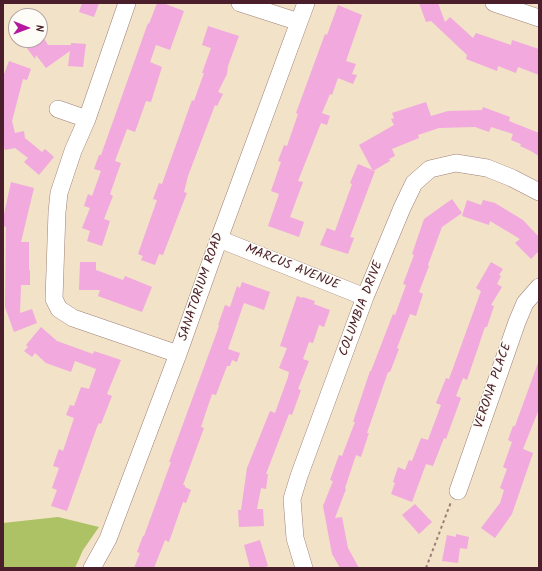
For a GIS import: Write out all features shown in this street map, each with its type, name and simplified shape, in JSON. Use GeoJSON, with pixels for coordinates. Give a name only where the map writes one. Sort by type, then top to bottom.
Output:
{"type":"FeatureCollection","features":[{"type":"Feature","properties":{"kind":"street"},"geometry":{"type":"LineString","coordinates":[[127,3],[87,119],[73,151],[59,193],[54,299],[59,309],[73,318],[178,354]]}},
{"type":"Feature","properties":{"kind":"street"},"geometry":{"type":"LineString","coordinates":[[240,3],[299,22]]}},
{"type":"Feature","properties":{"kind":"street","name":"SANATORIUM ROAD"},"geometry":{"type":"LineString","coordinates":[[92,568],[108,539],[178,354],[306,3]]}},
{"type":"Feature","properties":{"kind":"street"},"geometry":{"type":"LineString","coordinates":[[494,3],[539,18]]}},
{"type":"Feature","properties":{"kind":"street"},"geometry":{"type":"LineString","coordinates":[[58,109],[87,119]]}},
{"type":"Feature","properties":{"kind":"street","name":"COLUMBIA DRIVE"},"geometry":{"type":"LineString","coordinates":[[304,568],[295,538],[292,499],[365,297],[414,183],[430,169],[456,163],[487,168],[512,178],[539,192]]}},
{"type":"Feature","properties":{"kind":"street","name":"MARCUS AVENUE"},"geometry":{"type":"LineString","coordinates":[[219,239],[365,297]]}},
{"type":"Feature","properties":{"kind":"street","name":"VERONA PLACE"},"geometry":{"type":"LineString","coordinates":[[458,491],[517,322],[525,303],[539,287]]}},
{"type":"Feature","properties":{"kind":"path"},"geometry":{"type":"LineString","coordinates":[[426,568],[449,504],[458,491]]}},
{"type":"Feature","properties":{"kind":"green space"},"geometry":{"type":"Polygon","coordinates":[[[58,517],[99,527],[83,550],[75,568],[3,568],[3,523],[58,517]]]}},
{"type":"Feature","properties":{"kind":"building"},"geometry":{"type":"Polygon","coordinates":[[[82,3],[99,3],[94,17],[79,12],[82,3]]]}},
{"type":"Feature","properties":{"kind":"building"},"geometry":{"type":"Polygon","coordinates":[[[157,3],[163,3],[184,11],[170,50],[156,45],[150,62],[162,67],[151,102],[146,101],[135,132],[127,129],[115,161],[121,163],[110,194],[113,196],[104,219],[110,221],[102,246],[87,241],[90,231],[82,228],[90,208],[84,206],[88,194],[92,196],[101,171],[94,169],[99,155],[101,155],[148,23],[149,24],[157,3]]]}},
{"type":"Feature","properties":{"kind":"building"},"geometry":{"type":"Polygon","coordinates":[[[419,3],[438,3],[445,22],[450,17],[473,38],[476,33],[511,45],[512,40],[539,49],[539,75],[518,67],[516,73],[498,66],[497,71],[466,59],[467,55],[431,21],[426,22],[419,3]]]}},
{"type":"Feature","properties":{"kind":"building"},"geometry":{"type":"Polygon","coordinates":[[[338,5],[362,15],[346,61],[356,64],[352,74],[357,75],[353,84],[338,78],[332,95],[330,94],[322,113],[330,116],[327,125],[321,123],[298,181],[303,182],[290,217],[304,222],[299,237],[268,226],[279,194],[271,191],[281,162],[278,161],[284,145],[287,146],[298,114],[296,113],[325,34],[327,35],[338,5]]]}},
{"type":"Feature","properties":{"kind":"building"},"geometry":{"type":"Polygon","coordinates":[[[208,26],[239,36],[228,66],[227,74],[218,92],[223,94],[217,106],[215,105],[188,176],[184,192],[187,193],[163,255],[159,254],[155,265],[141,260],[143,256],[138,254],[157,200],[153,199],[159,183],[162,184],[192,100],[194,101],[204,73],[202,73],[211,48],[202,45],[208,26]]]}},
{"type":"Feature","properties":{"kind":"building"},"geometry":{"type":"Polygon","coordinates":[[[71,43],[86,44],[83,67],[68,66],[70,51],[46,68],[36,55],[35,59],[27,48],[48,48],[48,45],[71,45],[71,43]]]}},
{"type":"Feature","properties":{"kind":"building"},"geometry":{"type":"Polygon","coordinates":[[[9,61],[31,69],[27,80],[23,79],[12,121],[15,133],[24,131],[25,138],[42,152],[45,149],[54,157],[39,175],[24,162],[28,158],[15,148],[5,150],[3,144],[3,77],[9,61]]]}},
{"type":"Feature","properties":{"kind":"building"},"geometry":{"type":"Polygon","coordinates":[[[426,102],[431,116],[448,111],[482,110],[483,107],[510,117],[509,121],[539,133],[539,156],[520,146],[521,144],[511,140],[513,134],[491,127],[489,132],[475,127],[439,128],[418,135],[419,138],[392,149],[395,156],[389,159],[390,161],[373,171],[359,145],[394,125],[391,119],[394,118],[392,113],[426,102]]]}},
{"type":"Feature","properties":{"kind":"building"},"geometry":{"type":"Polygon","coordinates":[[[358,164],[375,171],[350,237],[354,238],[348,254],[320,245],[327,228],[335,231],[352,184],[350,183],[358,164]]]}},
{"type":"Feature","properties":{"kind":"building"},"geometry":{"type":"Polygon","coordinates":[[[11,182],[34,188],[21,242],[29,242],[30,285],[21,285],[20,313],[32,309],[37,323],[14,332],[5,307],[6,227],[3,226],[3,219],[11,182]]]}},
{"type":"Feature","properties":{"kind":"building"},"geometry":{"type":"Polygon","coordinates":[[[452,199],[462,213],[442,227],[419,292],[423,294],[416,316],[410,314],[397,348],[399,349],[390,372],[388,372],[367,433],[369,433],[361,457],[356,455],[345,488],[346,489],[335,518],[342,517],[348,548],[359,568],[340,568],[332,554],[323,506],[333,481],[330,480],[339,455],[342,456],[355,422],[353,422],[370,371],[393,314],[395,315],[406,285],[403,284],[414,255],[412,254],[424,219],[452,199]]]}},
{"type":"Feature","properties":{"kind":"building"},"geometry":{"type":"Polygon","coordinates":[[[467,200],[481,205],[483,200],[495,203],[523,220],[539,237],[539,251],[531,259],[515,243],[520,239],[490,221],[489,225],[462,216],[467,200]]]}},
{"type":"Feature","properties":{"kind":"building"},"geometry":{"type":"Polygon","coordinates":[[[80,262],[96,262],[96,270],[123,280],[125,276],[152,287],[142,312],[98,296],[100,290],[79,290],[80,262]]]}},
{"type":"Feature","properties":{"kind":"building"},"geometry":{"type":"Polygon","coordinates":[[[491,262],[503,269],[499,275],[501,276],[497,284],[502,287],[491,305],[494,306],[487,327],[485,327],[467,380],[463,378],[456,396],[461,398],[446,439],[444,438],[433,466],[426,464],[412,502],[391,494],[395,483],[393,482],[398,467],[405,470],[409,460],[412,461],[421,438],[428,440],[441,405],[436,403],[446,378],[449,379],[481,291],[476,288],[491,262]]]}},
{"type":"Feature","properties":{"kind":"building"},"geometry":{"type":"Polygon","coordinates":[[[242,282],[270,292],[264,310],[244,303],[228,349],[240,353],[237,362],[232,360],[230,366],[227,366],[216,395],[212,394],[201,427],[204,428],[183,485],[191,490],[186,503],[183,502],[169,542],[165,540],[154,568],[134,568],[140,553],[137,552],[171,462],[169,462],[218,329],[225,305],[230,307],[237,286],[240,288],[242,282]]]}},
{"type":"Feature","properties":{"kind":"building"},"geometry":{"type":"Polygon","coordinates":[[[297,296],[315,301],[314,304],[330,310],[324,327],[319,325],[313,343],[309,342],[303,359],[309,361],[298,389],[301,390],[292,415],[289,414],[266,474],[268,474],[266,489],[261,488],[257,509],[263,509],[264,526],[239,527],[238,510],[241,510],[247,468],[270,411],[275,413],[288,377],[289,372],[279,368],[287,348],[280,346],[297,296]]]}},
{"type":"Feature","properties":{"kind":"building"},"geometry":{"type":"Polygon","coordinates":[[[41,327],[57,341],[93,354],[94,351],[121,360],[107,394],[112,396],[101,424],[99,423],[97,427],[67,511],[51,506],[57,490],[52,488],[59,468],[53,466],[59,449],[63,451],[74,418],[66,415],[70,405],[74,406],[81,387],[89,389],[96,369],[75,361],[71,372],[46,363],[35,353],[32,357],[24,351],[28,347],[26,345],[41,327]]]}},
{"type":"Feature","properties":{"kind":"building"},"geometry":{"type":"Polygon","coordinates":[[[538,363],[539,409],[523,449],[533,453],[512,514],[495,538],[481,528],[500,503],[504,490],[500,488],[507,469],[503,467],[512,442],[508,440],[513,426],[515,426],[538,363]]]}},
{"type":"Feature","properties":{"kind":"building"},"geometry":{"type":"Polygon","coordinates":[[[415,504],[432,522],[419,534],[402,515],[415,504]]]}},
{"type":"Feature","properties":{"kind":"building"},"geometry":{"type":"Polygon","coordinates":[[[456,534],[469,537],[467,549],[460,548],[458,563],[442,561],[447,535],[456,537],[456,534]]]}},
{"type":"Feature","properties":{"kind":"building"},"geometry":{"type":"Polygon","coordinates":[[[260,540],[268,566],[261,568],[250,568],[244,545],[260,540]]]}}]}
